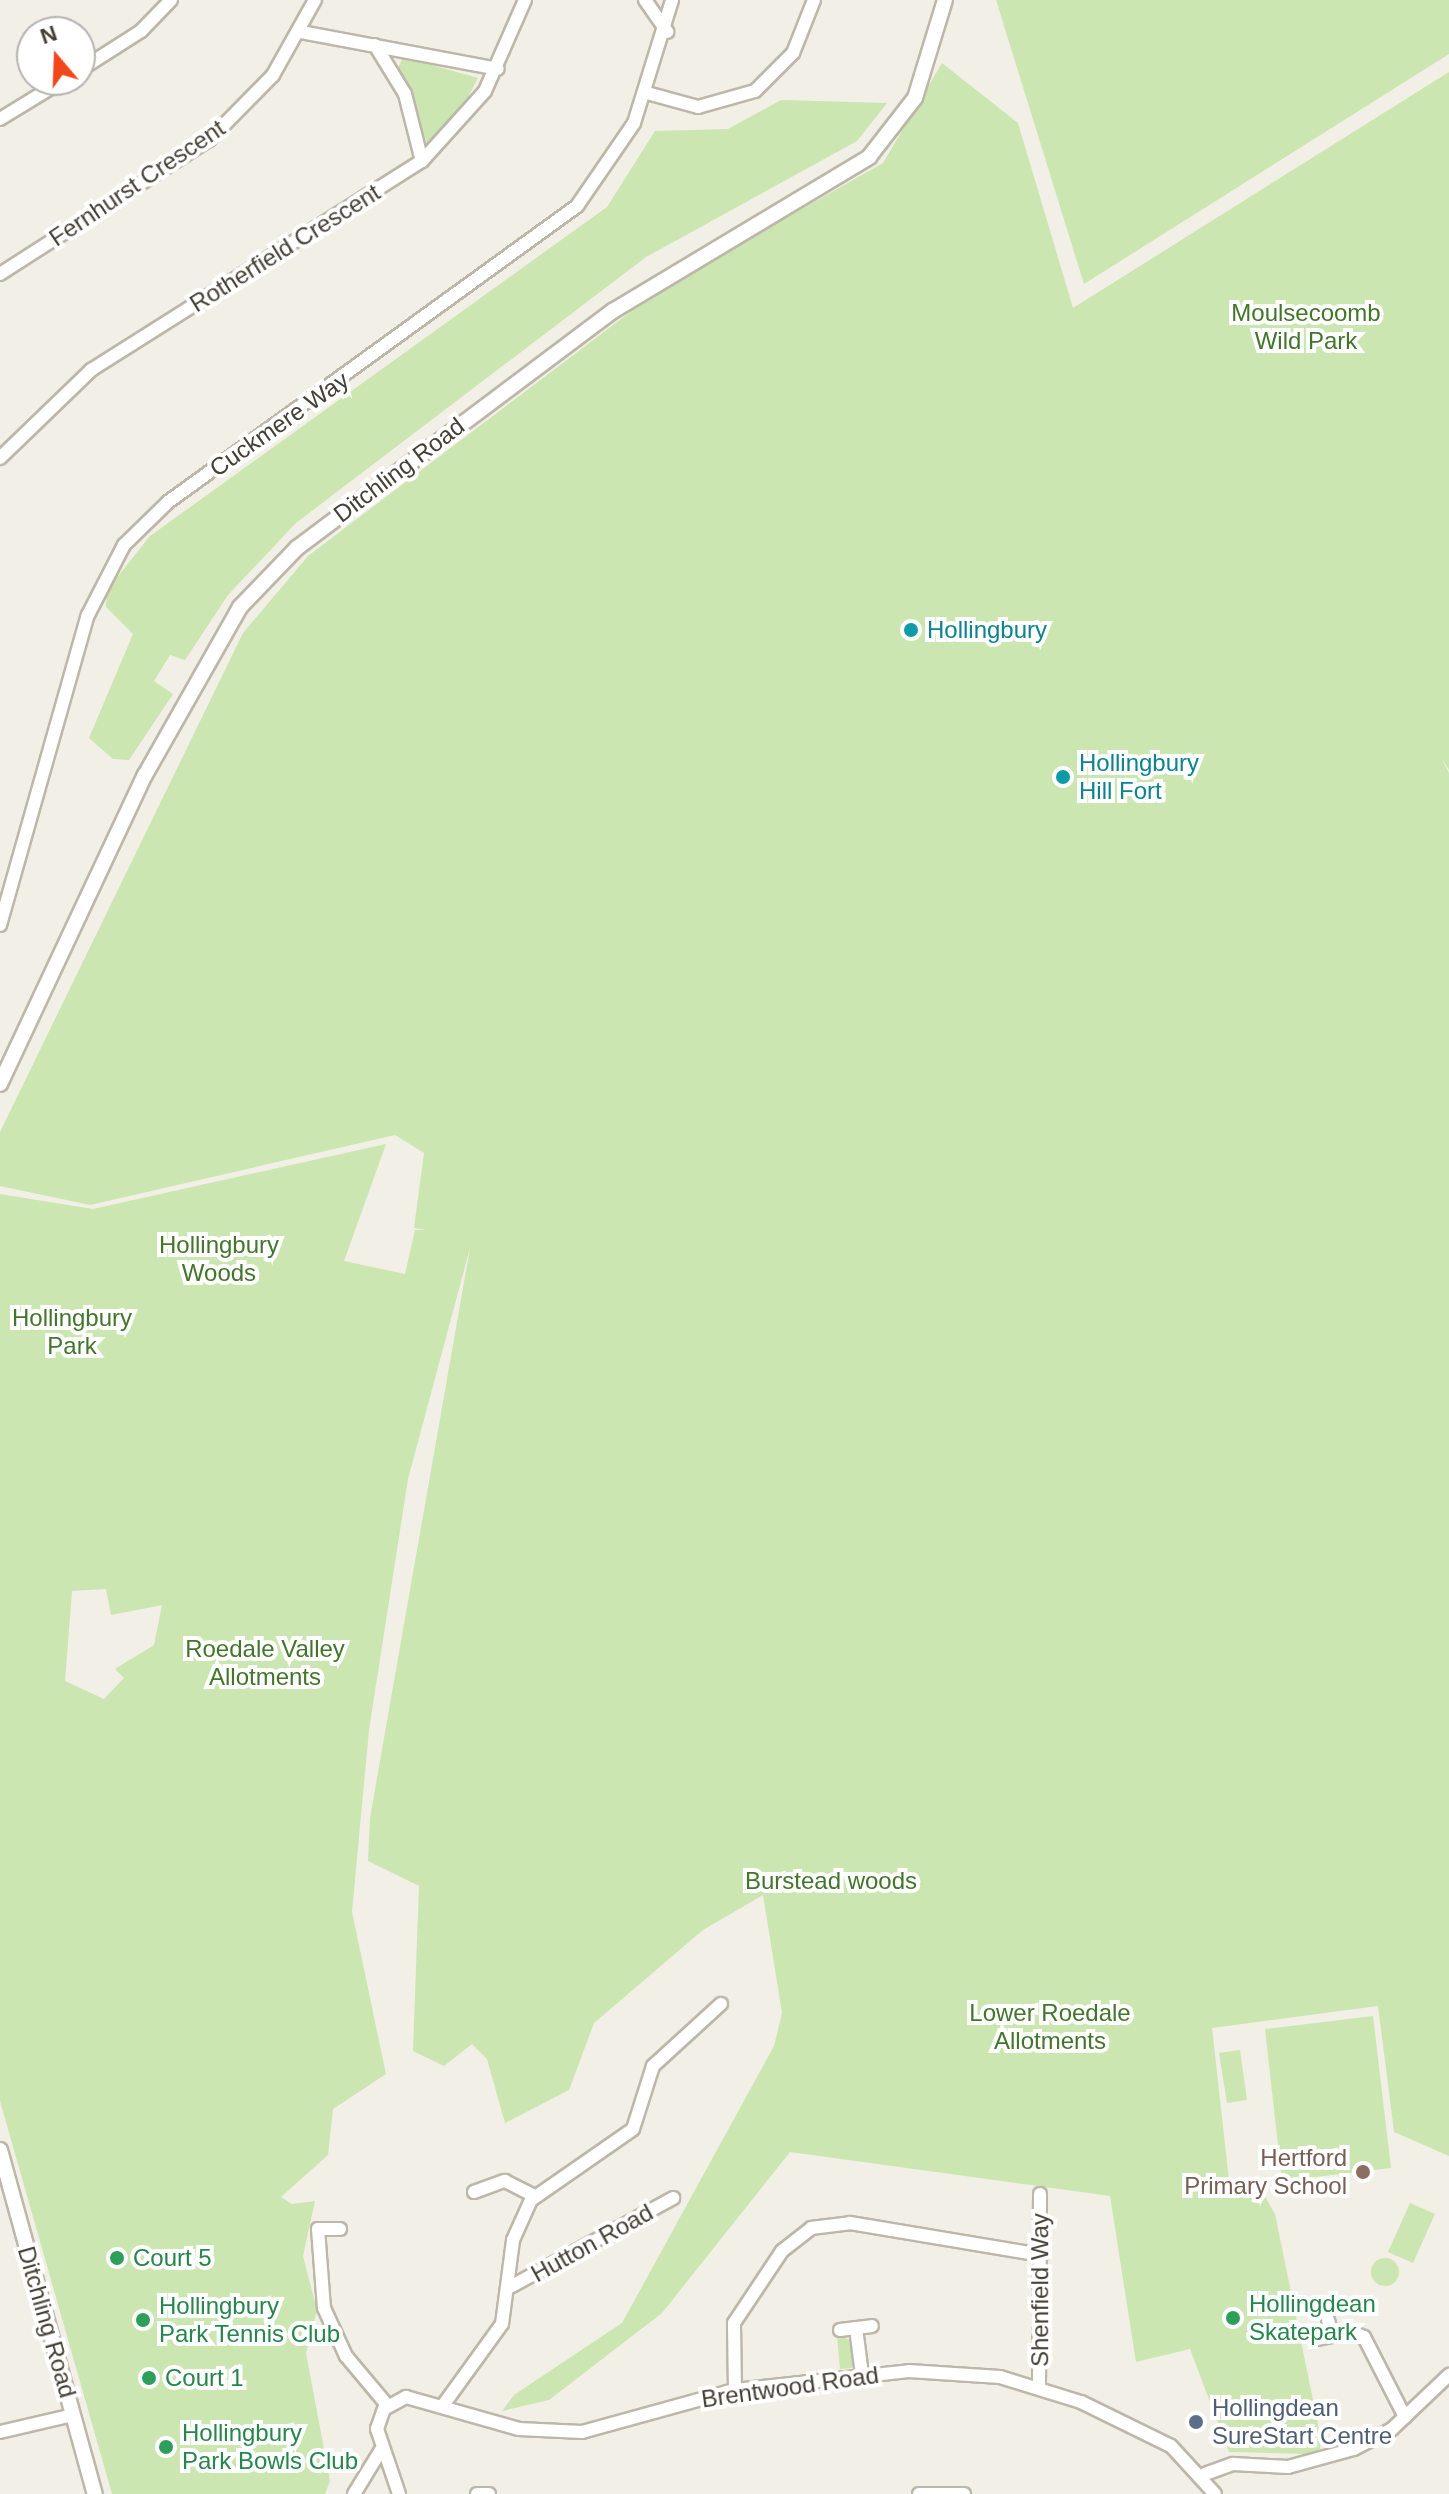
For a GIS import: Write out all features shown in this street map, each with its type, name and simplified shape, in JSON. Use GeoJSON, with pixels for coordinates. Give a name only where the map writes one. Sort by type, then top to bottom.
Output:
{"type":"FeatureCollection","features":[{"type":"Feature","properties":{"kind":"street"},"geometry":{"type":"LineString","coordinates":[[96,60],[141,31],[171,0]]}},
{"type":"Feature","properties":{"kind":"street","name":"Fernhurst Crescent"},"geometry":{"type":"LineString","coordinates":[[0,274],[209,140],[263,87],[301,32],[315,0]]}},
{"type":"Feature","properties":{"kind":"street","name":"Rotherfield Crescent"},"geometry":{"type":"LineString","coordinates":[[0,458],[91,370],[422,161],[462,122],[498,69],[525,0]]}},
{"type":"Feature","properties":{"kind":"street"},"geometry":{"type":"LineString","coordinates":[[645,0],[667,32]]}},
{"type":"Feature","properties":{"kind":"street","name":"Cuckmere Way"},"geometry":{"type":"LineString","coordinates":[[0,925],[88,615],[124,545],[168,502],[559,222],[597,182],[647,93],[667,32],[672,0]]}},
{"type":"Feature","properties":{"kind":"street"},"geometry":{"type":"LineString","coordinates":[[647,93],[698,107],[755,91],[803,39],[814,0]]}},
{"type":"Feature","properties":{"kind":"street","name":"Ditchling Road"},"geometry":{"type":"LineString","coordinates":[[0,1084],[145,775],[240,607],[297,548],[613,311],[869,157],[915,98],[945,0]]}},
{"type":"Feature","properties":{"kind":"street"},"geometry":{"type":"LineString","coordinates":[[301,32],[498,69]]}},
{"type":"Feature","properties":{"kind":"street"},"geometry":{"type":"LineString","coordinates":[[375,45],[405,94],[422,161]]}},
{"type":"Feature","properties":{"kind":"street"},"geometry":{"type":"LineString","coordinates":[[0,119],[38,96]]}},
{"type":"Feature","properties":{"kind":"street"},"geometry":{"type":"LineString","coordinates":[[444,2404],[453,2382],[502,2324],[510,2287],[513,2240],[535,2196],[633,2129],[653,2066],[721,2004]]}},
{"type":"Feature","properties":{"kind":"street","name":"Ditchling Road"},"geometry":{"type":"LineString","coordinates":[[0,2150],[95,2494]]}},
{"type":"Feature","properties":{"kind":"street"},"geometry":{"type":"LineString","coordinates":[[474,2192],[505,2181],[535,2196]]}},
{"type":"Feature","properties":{"kind":"street","name":"Shenfield Way"},"geometry":{"type":"LineString","coordinates":[[1039,2386],[1040,2194]]}},
{"type":"Feature","properties":{"kind":"street","name":"Hutton Road"},"geometry":{"type":"LineString","coordinates":[[510,2287],[673,2198]]}},
{"type":"Feature","properties":{"kind":"street"},"geometry":{"type":"LineString","coordinates":[[735,2390],[734,2323],[782,2251],[811,2228],[850,2223],[1041,2255]]}},
{"type":"Feature","properties":{"kind":"street"},"geometry":{"type":"LineString","coordinates":[[340,2229],[318,2229],[324,2308],[346,2356],[388,2406],[377,2429],[381,2450],[399,2494]]}},
{"type":"Feature","properties":{"kind":"street"},"geometry":{"type":"LineString","coordinates":[[1328,2320],[1332,2336]]}},
{"type":"Feature","properties":{"kind":"street"},"geometry":{"type":"LineString","coordinates":[[840,2330],[872,2326]]}},
{"type":"Feature","properties":{"kind":"street"},"geometry":{"type":"LineString","coordinates":[[856,2328],[862,2375]]}},
{"type":"Feature","properties":{"kind":"street"},"geometry":{"type":"LineString","coordinates":[[1318,2339],[1352,2332],[1366,2339],[1405,2417]]}},
{"type":"Feature","properties":{"kind":"street","name":"Brentwood Road"},"geometry":{"type":"LineString","coordinates":[[388,2406],[413,2397],[519,2429],[582,2432],[735,2390],[862,2375],[963,2372],[1039,2386],[1171,2446],[1205,2474],[1215,2494]]}},
{"type":"Feature","properties":{"kind":"street"},"geometry":{"type":"LineString","coordinates":[[1205,2474],[1233,2464],[1288,2467],[1369,2443],[1405,2417],[1449,2375]]}},
{"type":"Feature","properties":{"kind":"street"},"geometry":{"type":"LineString","coordinates":[[0,2432],[73,2415]]}},
{"type":"Feature","properties":{"kind":"street"},"geometry":{"type":"LineString","coordinates":[[354,2494],[381,2450]]}},
{"type":"Feature","properties":{"kind":"street"},"geometry":{"type":"LineString","coordinates":[[919,2494],[963,2492]]}},
{"type":"Feature","properties":{"kind":"street"},"geometry":{"type":"LineString","coordinates":[[477,2494],[489,2494]]}},
{"type":"Feature","properties":{"kind":"green space"},"geometry":{"type":"Polygon","coordinates":[[[996,0],[1449,0],[1449,54],[1084,284],[996,0]]]}},
{"type":"Feature","properties":{"kind":"green space"},"geometry":{"type":"Polygon","coordinates":[[[403,57],[478,78],[460,112],[427,143],[397,70],[403,57]]]}},
{"type":"Feature","properties":{"kind":"green space"},"geometry":{"type":"Polygon","coordinates":[[[942,63],[1018,123],[1073,308],[1449,72],[1449,770],[1441,757],[1449,773],[1449,2156],[1394,2132],[1378,2006],[1212,2028],[1229,2180],[1256,2181],[1275,2214],[1321,2439],[1320,2449],[1307,2454],[1229,2452],[1190,2349],[1136,2362],[1110,2196],[790,2152],[662,2313],[549,2400],[502,2411],[514,2395],[622,2323],[774,2046],[782,2013],[763,1895],[703,1930],[594,2023],[569,2090],[505,2123],[487,2059],[472,2044],[444,2066],[413,2051],[419,1886],[368,1861],[370,1818],[470,1248],[408,1479],[369,1730],[352,1912],[386,2074],[333,2109],[328,2155],[281,2197],[292,2204],[315,2201],[303,2256],[317,2310],[306,2353],[330,2481],[325,2494],[112,2494],[0,2101],[0,1194],[93,1209],[386,1144],[344,1261],[405,1274],[415,1230],[425,1230],[414,1228],[424,1153],[395,1135],[90,1205],[0,1186],[0,1132],[243,633],[308,556],[662,288],[883,163],[942,63]],[[106,1589],[72,1591],[65,1681],[104,1699],[124,1678],[115,1669],[154,1645],[162,1605],[111,1615],[106,1589]]]}},
{"type":"Feature","properties":{"kind":"green space"},"geometry":{"type":"Polygon","coordinates":[[[781,100],[887,103],[857,141],[646,257],[296,523],[228,595],[185,660],[170,655],[154,681],[173,694],[129,760],[113,759],[89,738],[133,634],[106,607],[107,590],[150,536],[607,207],[655,131],[728,129],[781,100]]]}},
{"type":"Feature","properties":{"kind":"green space"},"geometry":{"type":"Polygon","coordinates":[[[1373,2016],[1391,2168],[1282,2181],[1265,2029],[1373,2016]]]}},
{"type":"Feature","properties":{"kind":"green space"},"geometry":{"type":"Polygon","coordinates":[[[1240,2050],[1247,2100],[1227,2103],[1219,2053],[1240,2050]]]}},
{"type":"Feature","properties":{"kind":"green space"},"geometry":{"type":"Polygon","coordinates":[[[1410,2203],[1435,2214],[1413,2263],[1388,2252],[1410,2203]]]}},
{"type":"Feature","properties":{"kind":"green space"},"geometry":{"type":"Polygon","coordinates":[[[1385,2258],[1395,2262],[1399,2272],[1395,2282],[1385,2286],[1375,2282],[1371,2272],[1375,2262],[1385,2258]]]}},
{"type":"Feature","properties":{"kind":"green space"},"geometry":{"type":"Polygon","coordinates":[[[837,2335],[852,2341],[852,2368],[840,2369],[837,2335]]]}},
{"type":"Feature","properties":{"kind":"place","name":"Hollingbury"},"geometry":{"type":"Point","coordinates":[911,630]}},
{"type":"Feature","properties":{"kind":"place","name":"Hollingbury Hill Fort"},"geometry":{"type":"Point","coordinates":[1063,777]}},
{"type":"Feature","properties":{"kind":"place","name":"Hertford Primary School"},"geometry":{"type":"Point","coordinates":[1363,2172]}},
{"type":"Feature","properties":{"kind":"place","name":"Court 5"},"geometry":{"type":"Point","coordinates":[117,2258]}},
{"type":"Feature","properties":{"kind":"place","name":"Hollingdean Skatepark"},"geometry":{"type":"Point","coordinates":[1233,2318]}},
{"type":"Feature","properties":{"kind":"place","name":"Hollingbury Park Tennis Club"},"geometry":{"type":"Point","coordinates":[143,2320]}},
{"type":"Feature","properties":{"kind":"place","name":"Court 1"},"geometry":{"type":"Point","coordinates":[149,2378]}},
{"type":"Feature","properties":{"kind":"place","name":"Hollingdean SureStart Centre"},"geometry":{"type":"Point","coordinates":[1196,2422]}},
{"type":"Feature","properties":{"kind":"place","name":"Hollingbury Park Bowls Club"},"geometry":{"type":"Point","coordinates":[166,2447]}},
{"type":"Feature","properties":{"kind":"park label","name":"Moulsecoomb Wild Park"},"geometry":{"type":"Point","coordinates":[1306,327]}},
{"type":"Feature","properties":{"kind":"park label","name":"Hollingbury Woods"},"geometry":{"type":"Point","coordinates":[219,1259]}},
{"type":"Feature","properties":{"kind":"park label","name":"Hollingbury Park"},"geometry":{"type":"Point","coordinates":[72,1332]}},
{"type":"Feature","properties":{"kind":"park label","name":"Roedale Valley Allotments"},"geometry":{"type":"Point","coordinates":[265,1663]}},
{"type":"Feature","properties":{"kind":"park label","name":"Burstead woods"},"geometry":{"type":"Point","coordinates":[831,1881]}},
{"type":"Feature","properties":{"kind":"park label","name":"Lower Roedale Allotments"},"geometry":{"type":"Point","coordinates":[1050,2027]}}]}
